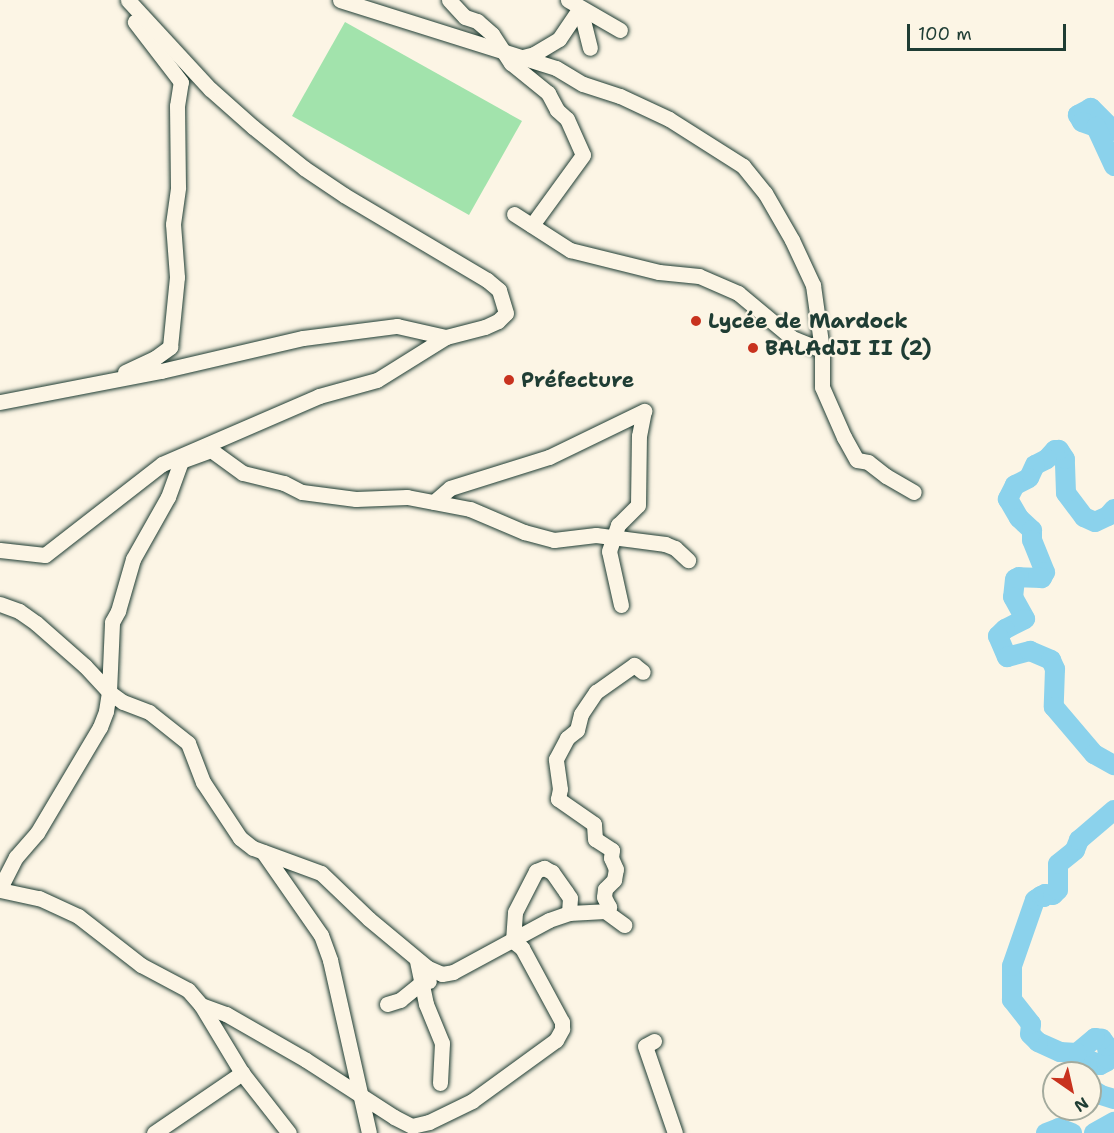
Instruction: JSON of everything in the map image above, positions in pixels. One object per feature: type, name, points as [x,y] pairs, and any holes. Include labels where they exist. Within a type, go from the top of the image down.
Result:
[{"type":"street","points":[[103,382],[156,358],[170,347],[177,277],[173,224],[178,187],[177,106],[181,82],[118,0]]},
{"type":"street","points":[[0,550],[45,555],[162,464],[319,396],[377,380],[446,337],[498,321],[506,313],[499,290],[487,280],[368,211],[304,168],[210,89],[128,0]]},
{"type":"street","points":[[340,0],[556,68],[583,84],[620,96],[669,119],[744,166],[765,193],[792,240],[813,285],[822,350],[822,387],[844,437],[857,460],[868,462],[886,476],[914,492]]},
{"type":"street","points":[[449,0],[465,17],[477,21],[492,34],[511,63],[548,93],[558,110],[567,119],[583,156],[532,225]]},
{"type":"street","points":[[523,57],[534,54],[558,39],[574,4]]},
{"type":"street","points":[[574,4],[620,30]]},
{"type":"street","points":[[574,4],[590,48]]},
{"type":"street","points":[[514,214],[570,250],[659,272],[699,276],[738,293],[792,338],[822,350]]},
{"type":"street","points":[[0,402],[303,338],[397,326],[446,337]]},
{"type":"street","points":[[434,502],[450,488],[549,457],[644,411],[638,446],[638,505],[618,525],[613,538],[610,561],[621,605]]},
{"type":"street","points":[[289,1133],[242,1073],[201,1005],[188,990],[141,965],[78,916],[39,898],[0,889],[16,857],[37,833],[90,744],[106,711],[112,622],[118,611],[133,559],[168,497],[182,461],[211,450],[243,473],[284,483],[302,492],[356,499],[407,496],[470,509],[524,532],[554,540],[596,535],[665,544],[675,548],[688,560]]},
{"type":"street","points":[[0,604],[19,611],[36,623],[85,666],[109,692],[123,702],[149,712],[188,743],[203,782],[240,838],[263,852],[321,873],[417,961],[442,974]]},
{"type":"street","points":[[605,911],[609,907],[604,897],[605,889],[614,880],[616,870],[611,858],[612,850],[595,839],[594,824],[558,799],[560,789],[556,759],[567,738],[578,729],[581,714],[596,692],[634,665],[643,672]]},
{"type":"street","points":[[263,852],[321,935],[330,960],[369,1133]]},
{"type":"street","points":[[513,941],[515,912],[536,871],[544,868],[552,872],[570,898],[569,913]]},
{"type":"street","points":[[387,1004],[411,993],[421,983],[474,962],[549,920],[569,913],[605,911],[624,925]]},
{"type":"street","points":[[201,1005],[226,1014],[306,1060],[394,1117],[412,1125],[429,1122],[472,1101],[556,1040],[562,1029],[562,1022],[522,948],[513,941]]},
{"type":"street","points":[[417,961],[426,1004],[442,1043],[440,1083]]},
{"type":"street","points":[[654,1041],[645,1046],[675,1133]]},
{"type":"street","points":[[154,1133],[242,1073]]},
{"type":"green space","points":[[345,22],[522,121],[469,215],[292,116]]},
{"type":"waterway","points":[[1114,131],[1091,108],[1078,115],[1082,122],[1096,127],[1114,166]]},
{"type":"waterway","points":[[1114,509],[1108,516],[1095,522],[1084,517],[1066,493],[1065,459],[1059,450],[1055,450],[1047,459],[1035,465],[1029,478],[1015,485],[1008,499],[1019,518],[1032,530],[1032,540],[1045,572],[1042,578],[1019,577],[1015,579],[1013,597],[1025,619],[1005,629],[998,636],[1007,657],[1030,651],[1051,660],[1055,669],[1054,707],[1094,754],[1114,765]]},
{"type":"waterway","points":[[1102,1064],[1108,1059],[1107,1046],[1102,1039],[1095,1038],[1077,1053],[1060,1052],[1038,1042],[1030,1034],[1031,1024],[1012,1000],[1012,966],[1035,900],[1041,896],[1044,897],[1045,894],[1053,895],[1058,890],[1058,864],[1075,850],[1079,840],[1114,810]]},
{"type":"waterway","points":[[1102,1095],[1114,1099]]},
{"type":"waterway","points":[[1094,1133],[1114,1122]]},
{"type":"waterway","points":[[1046,1133],[1059,1128],[1072,1133]]},
{"type":"place","name":"Lycée de Mardock","points":[[696,321]]},
{"type":"place","name":"BALAdJI II (2)","points":[[753,348]]},
{"type":"place","name":"Préfecture","points":[[509,380]]}]
